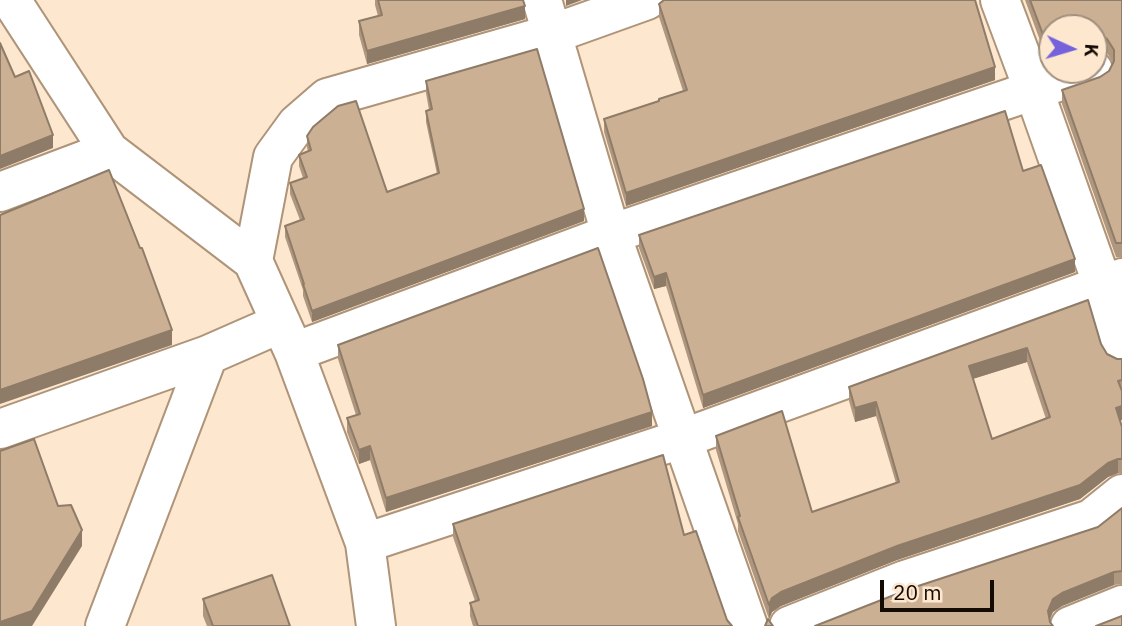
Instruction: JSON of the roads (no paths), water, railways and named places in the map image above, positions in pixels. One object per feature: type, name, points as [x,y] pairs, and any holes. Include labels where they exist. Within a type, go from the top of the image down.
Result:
[{"type":"street","points":[[11,0],[109,151],[253,261],[287,338],[365,543],[376,626]]},
{"type":"street","points":[[253,261],[273,157],[297,124],[327,98],[547,17],[647,0]]},
{"type":"street","points":[[1000,0],[1112,282],[1122,352]]},
{"type":"street","points":[[547,17],[611,234],[748,626]]},
{"type":"street","points":[[0,429],[208,355],[287,338],[611,234],[1054,84]]},
{"type":"street","points":[[0,192],[109,151]]},
{"type":"street","points":[[365,543],[684,438],[1112,282]]},
{"type":"street","points":[[105,626],[208,355]]},
{"type":"street","points":[[789,626],[905,580],[1091,519],[1122,494]]},
{"type":"street","points":[[1070,626],[1122,605]]}]
